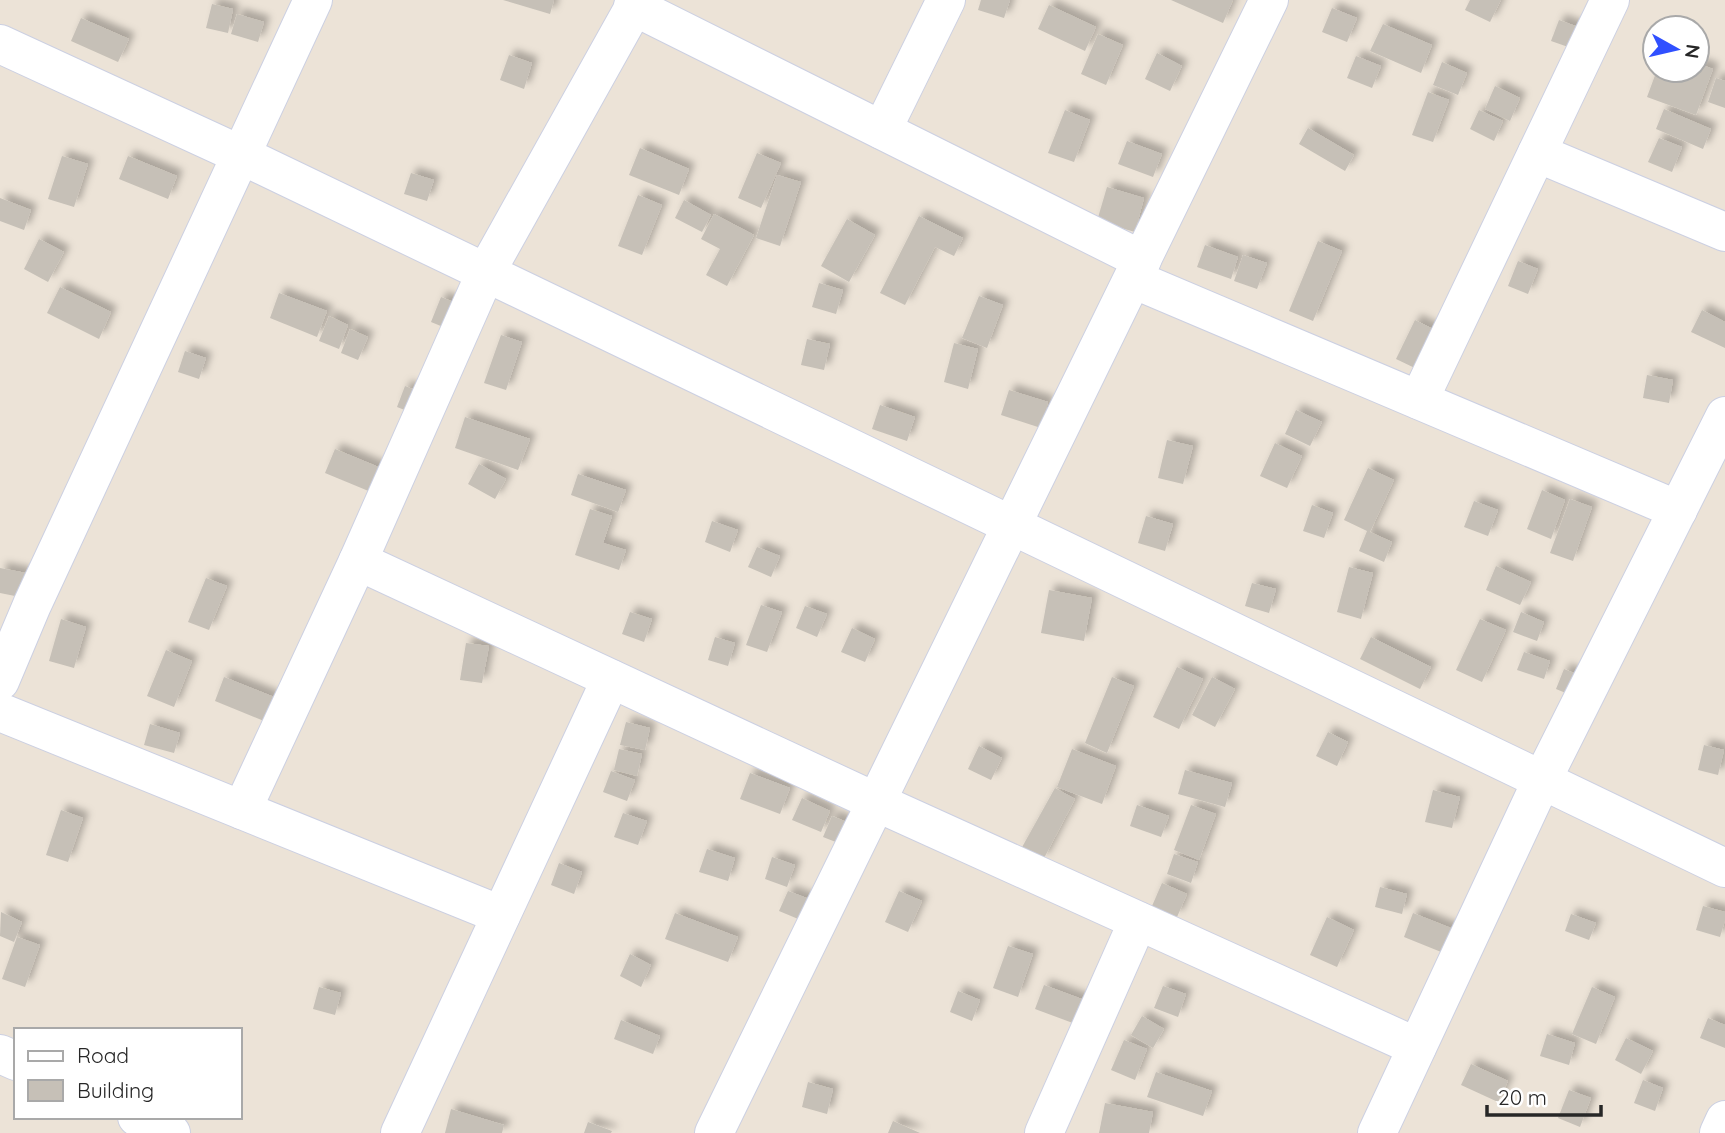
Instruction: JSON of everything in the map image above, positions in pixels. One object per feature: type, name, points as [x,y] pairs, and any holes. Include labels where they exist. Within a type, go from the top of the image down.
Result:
[{"type":"street","points":[[0,681],[38,593],[313,0]]},
{"type":"street","points":[[882,130],[946,0]]},
{"type":"street","points":[[714,1133],[1269,0]]},
{"type":"street","points":[[1419,400],[1610,0]]},
{"type":"street","points":[[242,810],[358,561],[486,272],[636,3],[882,130],[1137,269],[1419,400],[1678,510]]},
{"type":"street","points":[[0,44],[486,272],[1725,868]]},
{"type":"street","points":[[1537,153],[1725,232]]},
{"type":"street","points":[[1377,1133],[1542,780],[1725,416]]},
{"type":"street","points":[[358,561],[876,802],[1417,1047]]},
{"type":"street","points":[[400,1133],[611,678]]},
{"type":"street","points":[[0,712],[500,915]]},
{"type":"street","points":[[1044,1133],[1138,921]]},
{"type":"street","points":[[141,1119],[171,1133]]},
{"type":"street","points":[[1719,1133],[1725,1120]]},
{"type":"building","points":[[503,0],[554,0],[550,14]]},
{"type":"building","points":[[981,0],[1010,0],[1004,18],[978,10]]},
{"type":"building","points":[[1171,0],[1233,0],[1223,23]]},
{"type":"building","points":[[1470,0],[1501,0],[1490,22],[1465,10]]},
{"type":"building","points":[[212,4],[233,9],[228,33],[206,28]]},
{"type":"building","points":[[1049,5],[1096,27],[1085,51],[1038,29]]},
{"type":"building","points":[[1332,8],[1357,18],[1347,42],[1322,32]]},
{"type":"building","points":[[237,14],[264,22],[258,42],[231,34]]},
{"type":"building","points":[[81,18],[129,39],[118,62],[71,41]]},
{"type":"building","points":[[1559,20],[1581,28],[1574,49],[1551,41]]},
{"type":"building","points":[[1383,24],[1432,45],[1421,73],[1370,51]]},
{"type":"building","points":[[1098,34],[1123,45],[1106,85],[1081,74]]},
{"type":"building","points":[[1157,53],[1182,66],[1170,91],[1145,79]]},
{"type":"building","points":[[509,55],[532,63],[524,89],[500,80]]},
{"type":"building","points":[[1356,56],[1381,66],[1372,88],[1347,78]]},
{"type":"building","points":[[1442,62],[1467,73],[1458,95],[1433,85]]},
{"type":"building","points":[[1716,78],[1725,81],[1725,108],[1708,102]]},
{"type":"building","points":[[1652,84],[1707,84],[1696,115],[1647,97]]},
{"type":"building","points":[[1495,86],[1520,98],[1510,121],[1485,109]]},
{"type":"building","points":[[1428,92],[1449,100],[1433,142],[1412,135]]},
{"type":"building","points":[[1664,109],[1711,129],[1703,149],[1656,129]]},
{"type":"building","points":[[1065,110],[1090,120],[1074,162],[1048,153]]},
{"type":"building","points":[[1479,110],[1503,121],[1494,141],[1470,129]]},
{"type":"building","points":[[1308,128],[1354,155],[1345,171],[1299,144]]},
{"type":"building","points":[[1659,138],[1682,147],[1672,172],[1648,162]]},
{"type":"building","points":[[1127,141],[1162,154],[1153,177],[1118,164]]},
{"type":"building","points":[[640,148],[689,169],[679,195],[629,175]]},
{"type":"building","points":[[757,153],[781,163],[761,208],[738,198]]},
{"type":"building","points":[[62,156],[88,164],[74,207],[48,199]]},
{"type":"building","points":[[128,156],[177,176],[168,199],[119,179]]},
{"type":"building","points":[[411,173],[434,180],[427,201],[404,194]]},
{"type":"building","points":[[777,175],[801,182],[780,246],[756,238]]},
{"type":"building","points":[[1107,187],[1144,198],[1135,232],[1097,221]]},
{"type":"building","points":[[638,195],[662,205],[642,255],[618,246]]},
{"type":"building","points":[[0,198],[31,210],[24,230],[0,221]]},
{"type":"building","points":[[684,200],[711,215],[702,232],[675,218]]},
{"type":"building","points":[[714,214],[754,235],[727,286],[706,275],[720,249],[701,239]]},
{"type":"building","points":[[919,216],[963,238],[954,256],[935,247],[905,305],[880,293]]},
{"type":"building","points":[[847,219],[875,235],[849,282],[821,266]]},
{"type":"building","points":[[39,239],[64,252],[48,282],[24,269]]},
{"type":"building","points":[[1318,241],[1342,251],[1313,321],[1289,311]]},
{"type":"building","points":[[1205,245],[1238,257],[1231,279],[1197,267]]},
{"type":"building","points":[[1243,255],[1267,263],[1257,289],[1234,281]]},
{"type":"building","points":[[1518,261],[1538,269],[1528,294],[1508,286]]},
{"type":"building","points":[[819,283],[843,290],[836,314],[812,307]]},
{"type":"building","points":[[60,287],[111,312],[99,339],[47,313]]},
{"type":"building","points":[[279,293],[327,311],[317,337],[270,318]]},
{"type":"building","points":[[979,296],[1003,305],[987,348],[962,338]]},
{"type":"building","points":[[441,297],[468,308],[458,333],[431,322]]},
{"type":"building","points":[[1702,310],[1725,322],[1725,348],[1691,332]]},
{"type":"building","points":[[329,316],[348,325],[339,349],[319,341]]},
{"type":"building","points":[[1415,320],[1437,331],[1419,370],[1396,359]]},
{"type":"building","points":[[350,329],[368,337],[358,360],[341,353]]},
{"type":"building","points":[[501,335],[522,342],[506,390],[484,383]]},
{"type":"building","points":[[807,339],[830,344],[824,370],[801,365]]},
{"type":"building","points":[[954,343],[978,349],[968,389],[944,382]]},
{"type":"building","points":[[185,351],[206,358],[199,379],[178,372]]},
{"type":"building","points":[[1647,375],[1673,380],[1669,403],[1643,398]]},
{"type":"building","points":[[405,386],[428,395],[420,416],[397,407]]},
{"type":"building","points":[[1009,390],[1048,402],[1041,428],[1001,415]]},
{"type":"building","points":[[880,405],[915,417],[907,441],[872,429]]},
{"type":"building","points":[[1296,410],[1322,422],[1310,446],[1285,434]]},
{"type":"building","points":[[465,417],[530,439],[518,470],[455,448]]},
{"type":"building","points":[[1167,440],[1193,446],[1183,484],[1158,478]]},
{"type":"building","points":[[1275,443],[1302,456],[1287,488],[1260,476]]},
{"type":"building","points":[[335,449],[393,473],[383,497],[325,473]]},
{"type":"building","points":[[479,464],[506,479],[495,499],[468,484]]},
{"type":"building","points":[[1368,468],[1394,480],[1370,532],[1392,542],[1384,562],[1359,551],[1367,531],[1344,520]]},
{"type":"building","points":[[578,474],[626,490],[618,512],[571,495]]},
{"type":"building","points":[[1542,490],[1565,500],[1551,539],[1527,529]]},
{"type":"building","points":[[1570,499],[1592,507],[1573,561],[1550,553]]},
{"type":"building","points":[[1474,501],[1498,510],[1488,536],[1464,527]]},
{"type":"building","points":[[1312,505],[1333,513],[1324,538],[1303,531]]},
{"type":"building","points":[[590,509],[612,516],[603,543],[626,550],[619,570],[575,555]]},
{"type":"building","points":[[1146,516],[1173,524],[1165,551],[1138,543]]},
{"type":"building","points":[[712,521],[738,530],[730,552],[705,542]]},
{"type":"building","points":[[757,547],[780,556],[771,577],[748,567]]},
{"type":"building","points":[[1496,566],[1531,582],[1520,605],[1486,590]]},
{"type":"building","points":[[1349,567],[1373,573],[1361,619],[1337,612]]},
{"type":"building","points":[[0,568],[26,573],[20,597],[0,593]]},
{"type":"building","points":[[206,578],[227,586],[209,630],[188,622]]},
{"type":"building","points":[[1252,583],[1276,589],[1269,613],[1245,606]]},
{"type":"building","points":[[1049,590],[1092,598],[1084,641],[1041,633]]},
{"type":"building","points":[[761,605],[782,612],[767,652],[746,645]]},
{"type":"building","points":[[805,606],[827,614],[817,637],[796,628]]},
{"type":"building","points":[[630,612],[652,619],[644,642],[622,634]]},
{"type":"building","points":[[1521,612],[1544,622],[1537,641],[1513,632]]},
{"type":"building","points":[[61,619],[86,627],[74,668],[49,661]]},
{"type":"building","points":[[1480,619],[1506,630],[1482,682],[1456,670]]},
{"type":"building","points":[[852,628],[875,639],[865,662],[841,652]]},
{"type":"building","points":[[715,637],[735,643],[728,666],[708,660]]},
{"type":"building","points":[[1371,637],[1431,667],[1420,689],[1360,659]]},
{"type":"building","points":[[466,643],[489,646],[482,683],[460,680]]},
{"type":"building","points":[[166,650],[192,661],[174,707],[147,696]]},
{"type":"building","points":[[1524,652],[1550,661],[1544,679],[1517,670]]},
{"type":"building","points":[[1177,667],[1203,679],[1179,729],[1153,717]]},
{"type":"building","points":[[1564,669],[1586,678],[1578,698],[1556,689]]},
{"type":"building","points":[[224,677],[274,697],[264,721],[215,701]]},
{"type":"building","points":[[1112,677],[1134,686],[1107,753],[1085,743]]},
{"type":"building","points":[[1212,677],[1235,689],[1215,727],[1192,715]]},
{"type":"building","points":[[626,722],[650,728],[645,750],[620,745]]},
{"type":"building","points":[[150,724],[180,733],[174,753],[144,745]]},
{"type":"building","points":[[1328,732],[1348,742],[1337,766],[1316,756]]},
{"type":"building","points":[[1704,745],[1724,750],[1718,775],[1698,770]]},
{"type":"building","points":[[979,746],[1002,758],[991,780],[968,769]]},
{"type":"building","points":[[619,749],[642,754],[637,776],[614,770]]},
{"type":"building","points":[[1072,749],[1116,766],[1102,804],[1057,787]]},
{"type":"building","points":[[1185,770],[1232,783],[1225,807],[1178,794]]},
{"type":"building","points":[[611,771],[635,780],[627,801],[603,792]]},
{"type":"building","points":[[750,773],[790,788],[780,814],[740,799]]},
{"type":"building","points":[[1055,788],[1075,799],[1043,860],[1021,849]]},
{"type":"building","points":[[1433,790],[1460,797],[1452,828],[1425,822]]},
{"type":"building","points":[[802,798],[830,811],[821,832],[792,820]]},
{"type":"building","points":[[1137,805],[1169,816],[1161,837],[1130,826]]},
{"type":"building","points":[[1191,805],[1216,814],[1199,860],[1174,850]]},
{"type":"building","points":[[61,810],[83,818],[68,862],[46,855]]},
{"type":"building","points":[[623,813],[647,821],[638,845],[614,837]]},
{"type":"building","points":[[832,816],[859,827],[851,848],[823,837]]},
{"type":"building","points":[[707,849],[735,858],[728,881],[699,872]]},
{"type":"building","points":[[1174,854],[1198,862],[1191,883],[1167,874]]},
{"type":"building","points":[[772,857],[795,865],[787,887],[765,879]]},
{"type":"building","points":[[559,863],[582,872],[574,894],[551,885]]},
{"type":"building","points":[[1162,883],[1187,894],[1177,917],[1152,906]]},
{"type":"building","points":[[1380,887],[1407,894],[1402,914],[1375,907]]},
{"type":"building","points":[[788,891],[812,900],[803,921],[779,911]]},
{"type":"building","points":[[899,891],[922,901],[908,932],[885,922]]},
{"type":"building","points":[[1703,906],[1725,912],[1720,937],[1696,930]]},
{"type":"building","points":[[1,912],[22,922],[14,942],[0,936]]},
{"type":"building","points":[[675,913],[738,937],[728,962],[665,939]]},
{"type":"building","points":[[1413,913],[1461,932],[1451,956],[1404,937]]},
{"type":"building","points":[[1571,914],[1596,923],[1589,940],[1565,931]]},
{"type":"building","points":[[1327,917],[1354,930],[1337,967],[1310,955]]},
{"type":"building","points":[[17,937],[40,945],[25,987],[2,979]]},
{"type":"building","points":[[1008,946],[1033,954],[1018,997],[993,988]]},
{"type":"building","points":[[630,954],[651,965],[641,987],[620,976]]},
{"type":"building","points":[[1044,985],[1098,1005],[1089,1029],[1035,1009]]},
{"type":"building","points":[[1163,986],[1186,994],[1178,1017],[1154,1008]]},
{"type":"building","points":[[319,987],[341,993],[335,1015],[313,1009]]},
{"type":"building","points":[[1592,987],[1615,997],[1596,1044],[1572,1034]]},
{"type":"building","points":[[958,991],[980,1000],[972,1021],[950,1012]]},
{"type":"building","points":[[1142,1016],[1164,1029],[1153,1048],[1131,1035]]},
{"type":"building","points":[[1708,1018],[1725,1025],[1725,1048],[1700,1038]]},
{"type":"building","points":[[621,1020],[660,1036],[653,1054],[614,1039]]},
{"type":"building","points":[[1547,1034],[1575,1043],[1569,1065],[1540,1056]]},
{"type":"building","points":[[1626,1038],[1653,1051],[1641,1074],[1615,1060]]},
{"type":"building","points":[[1124,1040],[1147,1049],[1135,1080],[1111,1070]]},
{"type":"building","points":[[1471,1064],[1508,1081],[1498,1102],[1461,1085]]},
{"type":"building","points":[[1156,1072],[1212,1091],[1203,1116],[1147,1097]]},
{"type":"building","points":[[1643,1080],[1663,1088],[1655,1111],[1634,1103]]},
{"type":"building","points":[[808,1082],[833,1089],[827,1114],[802,1107]]},
{"type":"building","points":[[1569,1090],[1591,1098],[1580,1127],[1558,1118]]},
{"type":"building","points":[[1105,1103],[1153,1112],[1149,1133],[1099,1133]]},
{"type":"building","points":[[451,1109],[504,1125],[502,1133],[445,1133]]},
{"type":"building","points":[[893,1121],[920,1133],[888,1133]]},
{"type":"building","points":[[588,1122],[612,1131],[584,1133]]}]
